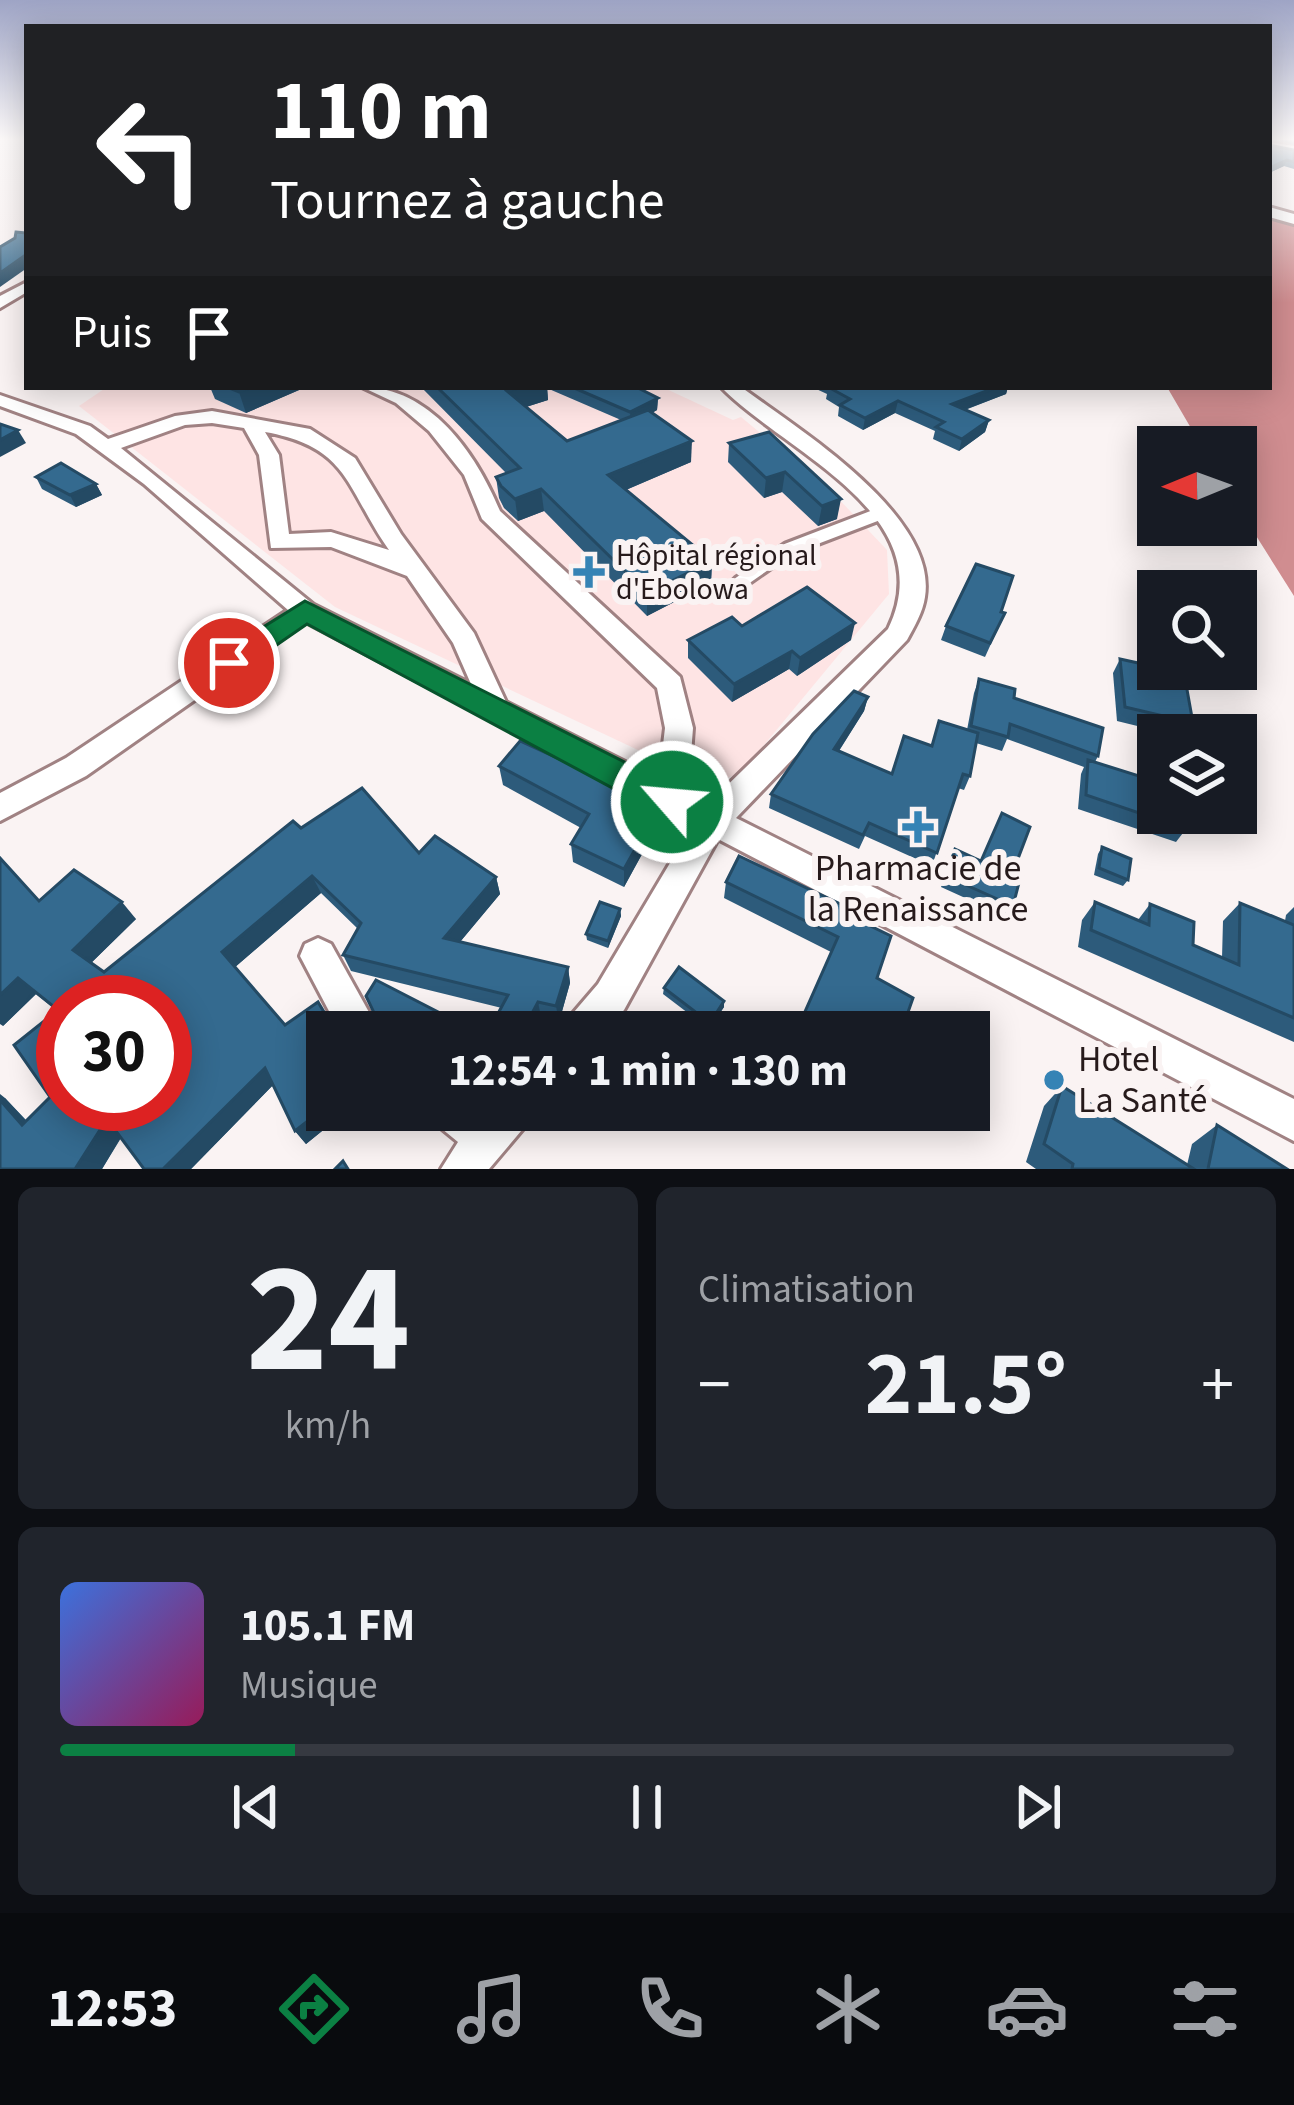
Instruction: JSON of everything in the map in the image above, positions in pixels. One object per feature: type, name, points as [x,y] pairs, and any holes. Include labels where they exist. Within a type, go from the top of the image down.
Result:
[{"type":"street","points":[[378,390],[402,399],[436,427],[475,475],[490,514],[670,684],[679,728],[672,802]]},
{"type":"street","points":[[600,1011],[711,822],[898,634],[915,596],[912,561],[882,513],[829,462],[734,390]]},
{"type":"street","points":[[0,400],[56,416],[106,447],[305,611],[1294,1121]]},
{"type":"street","points":[[106,447],[182,420],[212,417],[302,434],[348,462],[465,640],[496,711]]},
{"type":"street","points":[[253,428],[269,455],[279,543],[308,535],[362,546],[416,571]]},
{"type":"street","points":[[0,808],[76,767],[305,611]]},
{"type":"street","points":[[318,956],[349,1011]]},
{"type":"lane","points":[[739,583],[755,567],[821,535],[882,513]]},
{"type":"shaded area","points":[[1272,217],[1294,223],[1294,596],[1257,537],[1257,426],[1190,426],[1169,390],[1272,390]]},
{"type":"shaded area","name":"Hôpital régional d'Ebolowa","points":[[103,390],[668,390],[733,420],[741,417],[834,494],[887,550],[889,594],[741,773],[710,784],[335,607],[79,406]]},
{"type":"building","points":[[16,232],[24,233],[24,256],[0,273],[0,247],[15,238]]},
{"type":"building","points":[[440,390],[511,390],[507,391],[567,441],[648,410],[692,441],[608,475],[712,561],[647,593],[541,489],[515,499],[501,486],[496,477],[520,468]]},
{"type":"building","points":[[579,390],[642,390],[658,398],[630,412]]},
{"type":"building","points":[[834,390],[989,390],[952,404],[989,420],[962,439],[936,427],[944,422],[898,401],[865,418],[840,405],[850,399]]},
{"type":"building","points":[[0,424],[18,430],[0,440]]},
{"type":"building","points":[[769,432],[841,499],[822,506],[785,472],[766,478],[729,443]]},
{"type":"building","points":[[61,463],[96,484],[70,495],[36,477]]},
{"type":"building","points":[[976,564],[1013,576],[1001,612],[1005,613],[990,643],[946,626]]},
{"type":"building","points":[[807,587],[855,623],[800,658],[792,651],[734,684],[688,640],[732,617],[742,626]]},
{"type":"building","points":[[1120,659],[1137,663],[1137,690],[1187,690],[1191,714],[1155,714],[1125,707]]},
{"type":"building","points":[[979,679],[1015,689],[1014,698],[1103,728],[1098,756],[1010,724],[1008,737],[971,726]]},
{"type":"building","points":[[854,691],[868,697],[834,749],[892,774],[904,736],[932,746],[939,721],[978,733],[970,776],[963,774],[937,853],[869,823],[863,835],[771,794],[813,734]]},
{"type":"building","points":[[520,741],[660,805],[624,869],[571,844],[589,814],[499,766]]},
{"type":"building","points":[[1088,760],[1137,775],[1137,812],[1086,795]]},
{"type":"building","points":[[362,788],[419,853],[435,836],[496,877],[444,938],[568,967],[556,1006],[538,1002],[533,1011],[499,1011],[508,995],[343,955],[361,923],[312,876],[222,952],[285,1025],[318,1002],[323,1011],[306,1011],[306,1122],[295,1131],[265,1068],[163,1169],[144,1169],[116,1131],[192,1131],[192,975],[36,975],[36,992],[18,978],[0,995],[0,858],[39,901],[74,870],[122,902],[73,950],[104,972],[293,821],[301,828]]},
{"type":"building","points":[[1002,813],[1030,827],[1016,864],[1023,867],[1013,906],[946,876],[955,849],[981,861]]},
{"type":"building","points":[[1102,847],[1131,859],[1128,880],[1099,868]]},
{"type":"building","points":[[739,856],[855,911],[852,917],[891,936],[877,978],[913,998],[908,1011],[805,1011],[838,937],[726,882]]},
{"type":"building","points":[[600,902],[620,909],[608,941],[586,934]]},
{"type":"building","points":[[1095,902],[1149,925],[1150,904],[1194,922],[1193,945],[1239,965],[1240,903],[1294,925],[1294,1018],[1091,930]]},
{"type":"building","points":[[679,967],[724,1001],[718,1011],[694,1011],[664,988]]},
{"type":"building","points":[[376,980],[436,1011],[373,1011],[366,996]]},
{"type":"building","points":[[36,1028],[36,1077],[14,1045]]},
{"type":"building","points":[[1062,1086],[1194,1169],[1072,1169],[1073,1164],[1044,1144]]},
{"type":"building","points":[[0,1100],[22,1125],[36,1111],[36,1131],[99,1131],[75,1169],[0,1169]]},
{"type":"building","points":[[1217,1125],[1287,1169],[1208,1169]]},
{"type":"place","name":"Hôpital régional d'Ebolowa","points":[[589,572]]},
{"type":"place","name":"Pharmacie de la Renaissance","points":[[918,827]]},
{"type":"place","name":"Hotel La Santé","points":[[1054,1080]]},
{"type":"route","points":[[229,663],[305,611],[672,802]]}]
